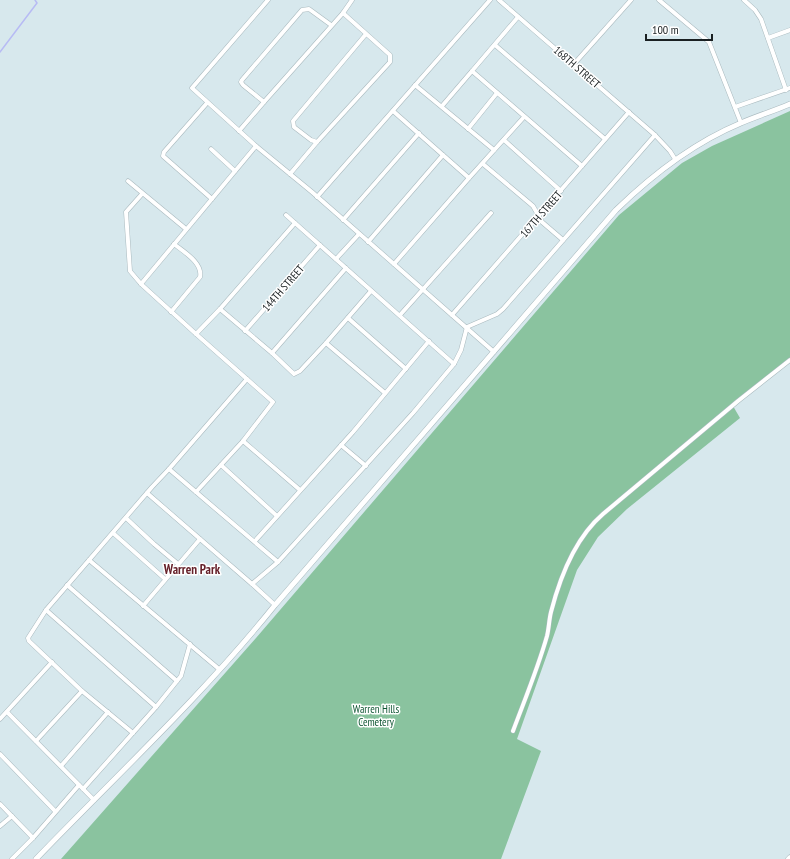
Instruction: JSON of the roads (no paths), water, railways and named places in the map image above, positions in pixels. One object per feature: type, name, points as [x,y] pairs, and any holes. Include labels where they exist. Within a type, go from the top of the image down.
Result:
[{"type":"street","points":[[268,0],[192,88],[256,146],[317,197],[494,352]]},
{"type":"street","points":[[239,131],[343,13],[352,0]]},
{"type":"street","points":[[317,197],[490,0]]},
{"type":"street","name":"168TH STREET","points":[[499,0],[629,112],[670,151],[675,159]]},
{"type":"street","points":[[574,64],[631,0]]},
{"type":"street","points":[[658,0],[709,42],[736,107],[741,123]]},
{"type":"street","points":[[736,107],[788,89],[758,14],[744,0]]},
{"type":"street","points":[[264,102],[241,82],[302,10],[309,10],[331,25]]},
{"type":"street","points":[[290,174],[390,62],[390,55],[343,13]]},
{"type":"street","points":[[442,106],[518,17]]},
{"type":"street","points":[[768,38],[790,30]]},
{"type":"street","points":[[317,142],[311,140],[294,127],[293,121],[366,34]]},
{"type":"street","points":[[495,45],[605,139]]},
{"type":"street","points":[[472,71],[582,166]]},
{"type":"street","points":[[415,85],[494,150]]},
{"type":"street","points":[[468,129],[497,93]]},
{"type":"street","points":[[207,103],[164,152],[163,156],[212,199]]},
{"type":"street","points":[[36,859],[163,730],[241,646],[611,216],[647,180],[675,159],[741,123],[790,104]]},
{"type":"street","points":[[393,111],[469,178]]},
{"type":"street","name":"167TH STREET","points":[[452,315],[629,112]]},
{"type":"street","points":[[394,264],[524,117]]},
{"type":"street","points":[[343,220],[419,133]]},
{"type":"street","points":[[467,327],[500,312],[654,136]]},
{"type":"street","points":[[504,140],[561,191]]},
{"type":"street","points":[[141,284],[256,146]]},
{"type":"street","points":[[210,149],[235,171]]},
{"type":"street","points":[[368,242],[443,155]]},
{"type":"street","points":[[482,164],[532,206],[545,225],[562,240]]},
{"type":"street","points":[[128,181],[186,229]]},
{"type":"street","points":[[142,194],[126,212],[130,271],[141,284],[171,312],[273,402],[243,441],[196,492]]},
{"type":"street","points":[[400,315],[491,213]]},
{"type":"street","points":[[286,215],[454,364]]},
{"type":"street","points":[[196,334],[220,309],[295,223]]},
{"type":"street","points":[[336,259],[359,234]]},
{"type":"street","points":[[171,312],[200,277],[201,273],[197,264],[174,244]]},
{"type":"street","name":"144TH STREET","points":[[245,330],[320,245]]},
{"type":"street","points":[[272,353],[346,268]]},
{"type":"street","points":[[220,309],[272,353],[294,374],[300,370],[326,343],[371,291]]},
{"type":"street","points":[[348,318],[406,369]]},
{"type":"street","points":[[252,584],[278,562],[429,395],[454,364],[461,350],[467,327]]},
{"type":"street","points":[[255,541],[341,445],[429,341]]},
{"type":"street","points":[[326,343],[385,394]]},
{"type":"street","points":[[513,731],[548,634],[551,612],[562,580],[576,547],[584,534],[598,518],[738,401],[790,360]]},
{"type":"street","points":[[133,733],[82,691],[29,641],[28,638],[46,610],[67,585],[170,469],[247,379]]},
{"type":"street","points":[[243,441],[300,490]]},
{"type":"street","points":[[341,445],[366,466]]},
{"type":"street","points":[[221,465],[277,516]]},
{"type":"street","points":[[170,469],[278,562]]},
{"type":"street","points":[[148,493],[275,605]]},
{"type":"street","points":[[126,518],[178,564]]},
{"type":"street","points":[[113,533],[165,579]]},
{"type":"street","points":[[143,606],[200,539]]},
{"type":"street","points":[[89,560],[219,669]]},
{"type":"street","points":[[67,585],[178,681]]},
{"type":"street","points":[[46,610],[156,708]]},
{"type":"street","points":[[83,789],[156,708],[178,681],[183,670],[190,644]]},
{"type":"street","points":[[0,719],[52,662]]},
{"type":"street","points":[[36,740],[82,691]]},
{"type":"street","points":[[7,712],[94,800]]},
{"type":"street","points":[[61,766],[108,712]]},
{"type":"street","points":[[0,754],[55,811]]},
{"type":"street","points":[[12,859],[33,838],[79,785]]},
{"type":"street","points":[[0,804],[33,838]]},
{"type":"street","points":[[0,826],[12,816]]},
{"type":"waterway","points":[[0,52],[37,3],[35,0]]},
{"type":"district","name":"Warren Park","points":[[192,569]]},
{"type":"park label","name":"Warren Hills Cemetery","points":[[376,715]]}]
